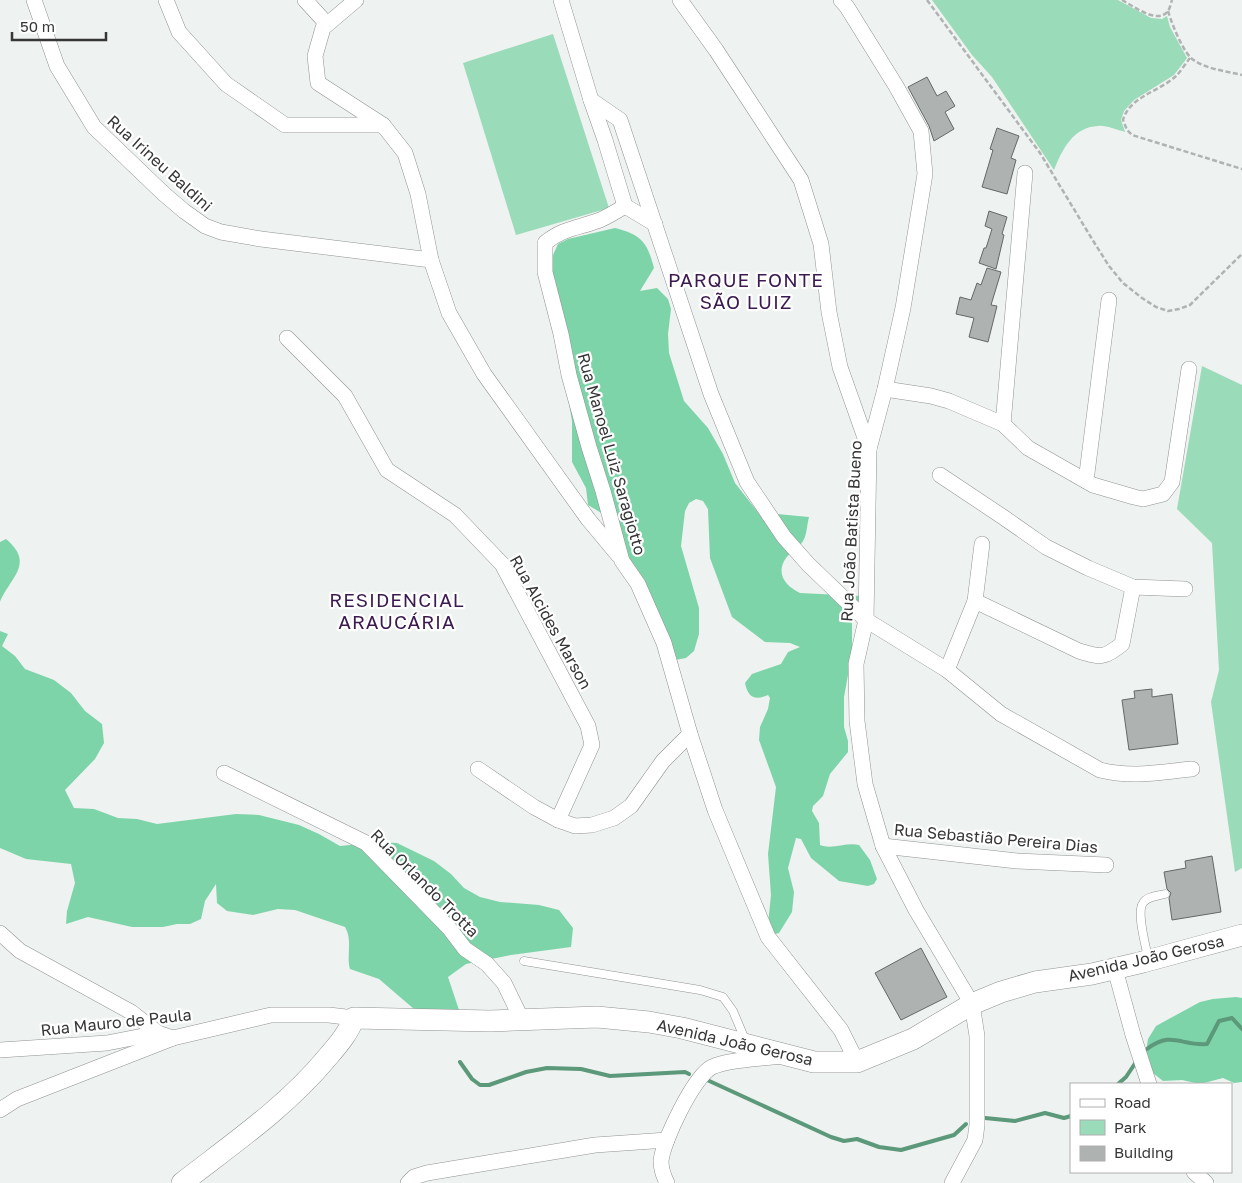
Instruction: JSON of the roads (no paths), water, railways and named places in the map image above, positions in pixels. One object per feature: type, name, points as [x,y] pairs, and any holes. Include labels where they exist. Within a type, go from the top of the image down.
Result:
[{"type":"main road","name":"Avenida João Gerosa","points":[[354,1018],[490,1022],[597,1017],[650,1022],[682,1028],[814,1062],[857,1062],[913,1039],[972,1004],[1001,992],[1035,982],[1115,969],[1242,935]]},
{"type":"main road","points":[[182,1183],[281,1106],[330,1055],[350,1028],[354,1018]]},
{"type":"street","name":"Rua Irineu Baldini","points":[[34,0],[57,66],[94,127],[164,194],[205,226],[221,232],[261,239],[431,260]]},
{"type":"street","points":[[166,0],[179,32],[226,84],[285,125],[383,125]]},
{"type":"street","points":[[304,0],[327,24]]},
{"type":"street","points":[[356,0],[323,28],[315,56],[318,83],[383,125],[405,153],[418,194],[431,260],[449,313],[484,374],[588,519],[622,560]]},
{"type":"street","points":[[561,0],[625,206],[655,224]]},
{"type":"street","points":[[680,0],[716,50],[801,180],[821,244],[829,312],[840,367],[869,449]]},
{"type":"street","name":"Rua João Batista Bueno","points":[[841,0],[896,86],[920,131],[925,174],[903,308],[869,449],[866,620],[856,664],[857,721],[865,784],[883,846],[916,910],[972,1004]]},
{"type":"street","points":[[591,100],[620,120],[711,394],[747,482],[784,537],[808,564],[866,620],[947,670],[1001,714],[1100,770],[1132,775],[1192,769]]},
{"type":"street","points":[[1003,424],[1025,173]]},
{"type":"street","name":"Rua Manoel Luiz Saragiotto","points":[[625,206],[600,220],[568,229],[545,243],[545,272],[561,334],[569,375],[589,447],[604,490],[622,560],[638,584],[664,644],[690,734],[716,810],[768,937],[841,1030],[857,1062]]},
{"type":"street","points":[[1086,481],[1109,300]]},
{"type":"street","name":"Rua Alcides Marson","points":[[287,338],[345,396],[387,470],[455,514],[502,564],[588,726],[592,745],[558,820]]},
{"type":"street","points":[[885,389],[949,400],[1003,424],[1028,448],[1092,485],[1143,499],[1163,494],[1172,482],[1189,368]]},
{"type":"street","points":[[940,475],[1046,547],[1133,587],[1185,589]]},
{"type":"street","points":[[947,670],[975,600],[982,544]]},
{"type":"street","points":[[975,600],[1079,651],[1107,656],[1122,644],[1133,587]]},
{"type":"street","points":[[478,768],[534,807],[558,820],[575,826],[592,825],[614,818],[631,806],[662,761],[690,734]]},
{"type":"street","name":"Rua Orlando Trotta","points":[[224,773],[366,843],[448,928],[465,949],[486,964],[504,983],[522,1020]]},
{"type":"street","name":"Rua Sebastião Pereira Dias","points":[[883,846],[1017,861],[1106,865]]},
{"type":"street","points":[[0,933],[20,951],[131,1012],[165,1035]]},
{"type":"street","points":[[1115,969],[1149,1083]]},
{"type":"street","points":[[952,1183],[975,1140],[978,1126],[977,1036],[972,1004]]},
{"type":"street","name":"Rua Mauro de Paula","points":[[0,1050],[107,1043],[165,1035],[271,1015],[305,1014],[354,1018]]},
{"type":"street","points":[[0,1110],[17,1099],[165,1035]]},
{"type":"street","points":[[667,1183],[661,1162],[667,1140],[691,1091],[701,1076],[711,1068],[725,1063],[787,1056]]},
{"type":"street","points":[[408,1183],[414,1177],[427,1173],[595,1145],[667,1140]]},
{"type":"street","points":[[1195,1173],[1206,1183]]},
{"type":"lane","points":[[1148,961],[1140,910],[1143,902],[1148,898],[1165,894]]},
{"type":"lane","points":[[524,961],[700,990],[723,997],[733,1011],[747,1045]]},
{"type":"waterway","points":[[1147,1049],[1163,1040],[1207,1044],[1219,1021],[1232,1018],[1242,1029]]},
{"type":"waterway","points":[[460,1062],[472,1079],[480,1085],[489,1085],[526,1072],[547,1068],[581,1069],[610,1076],[685,1072],[689,1074]]},
{"type":"waterway","points":[[1119,1083],[1126,1077],[1136,1062]]},
{"type":"waterway","points":[[705,1079],[831,1137],[844,1141],[857,1139],[879,1147],[901,1150],[954,1135],[966,1124]]},
{"type":"waterway","points":[[985,1118],[1015,1121],[1045,1113],[1064,1118],[1070,1116]]},
{"type":"district","name":"PARQUE FONTE SÃO LUIZ","points":[[746,290]]},
{"type":"district","name":"RESIDENCIAL ARAUCÁRIA","points":[[397,610]]}]
